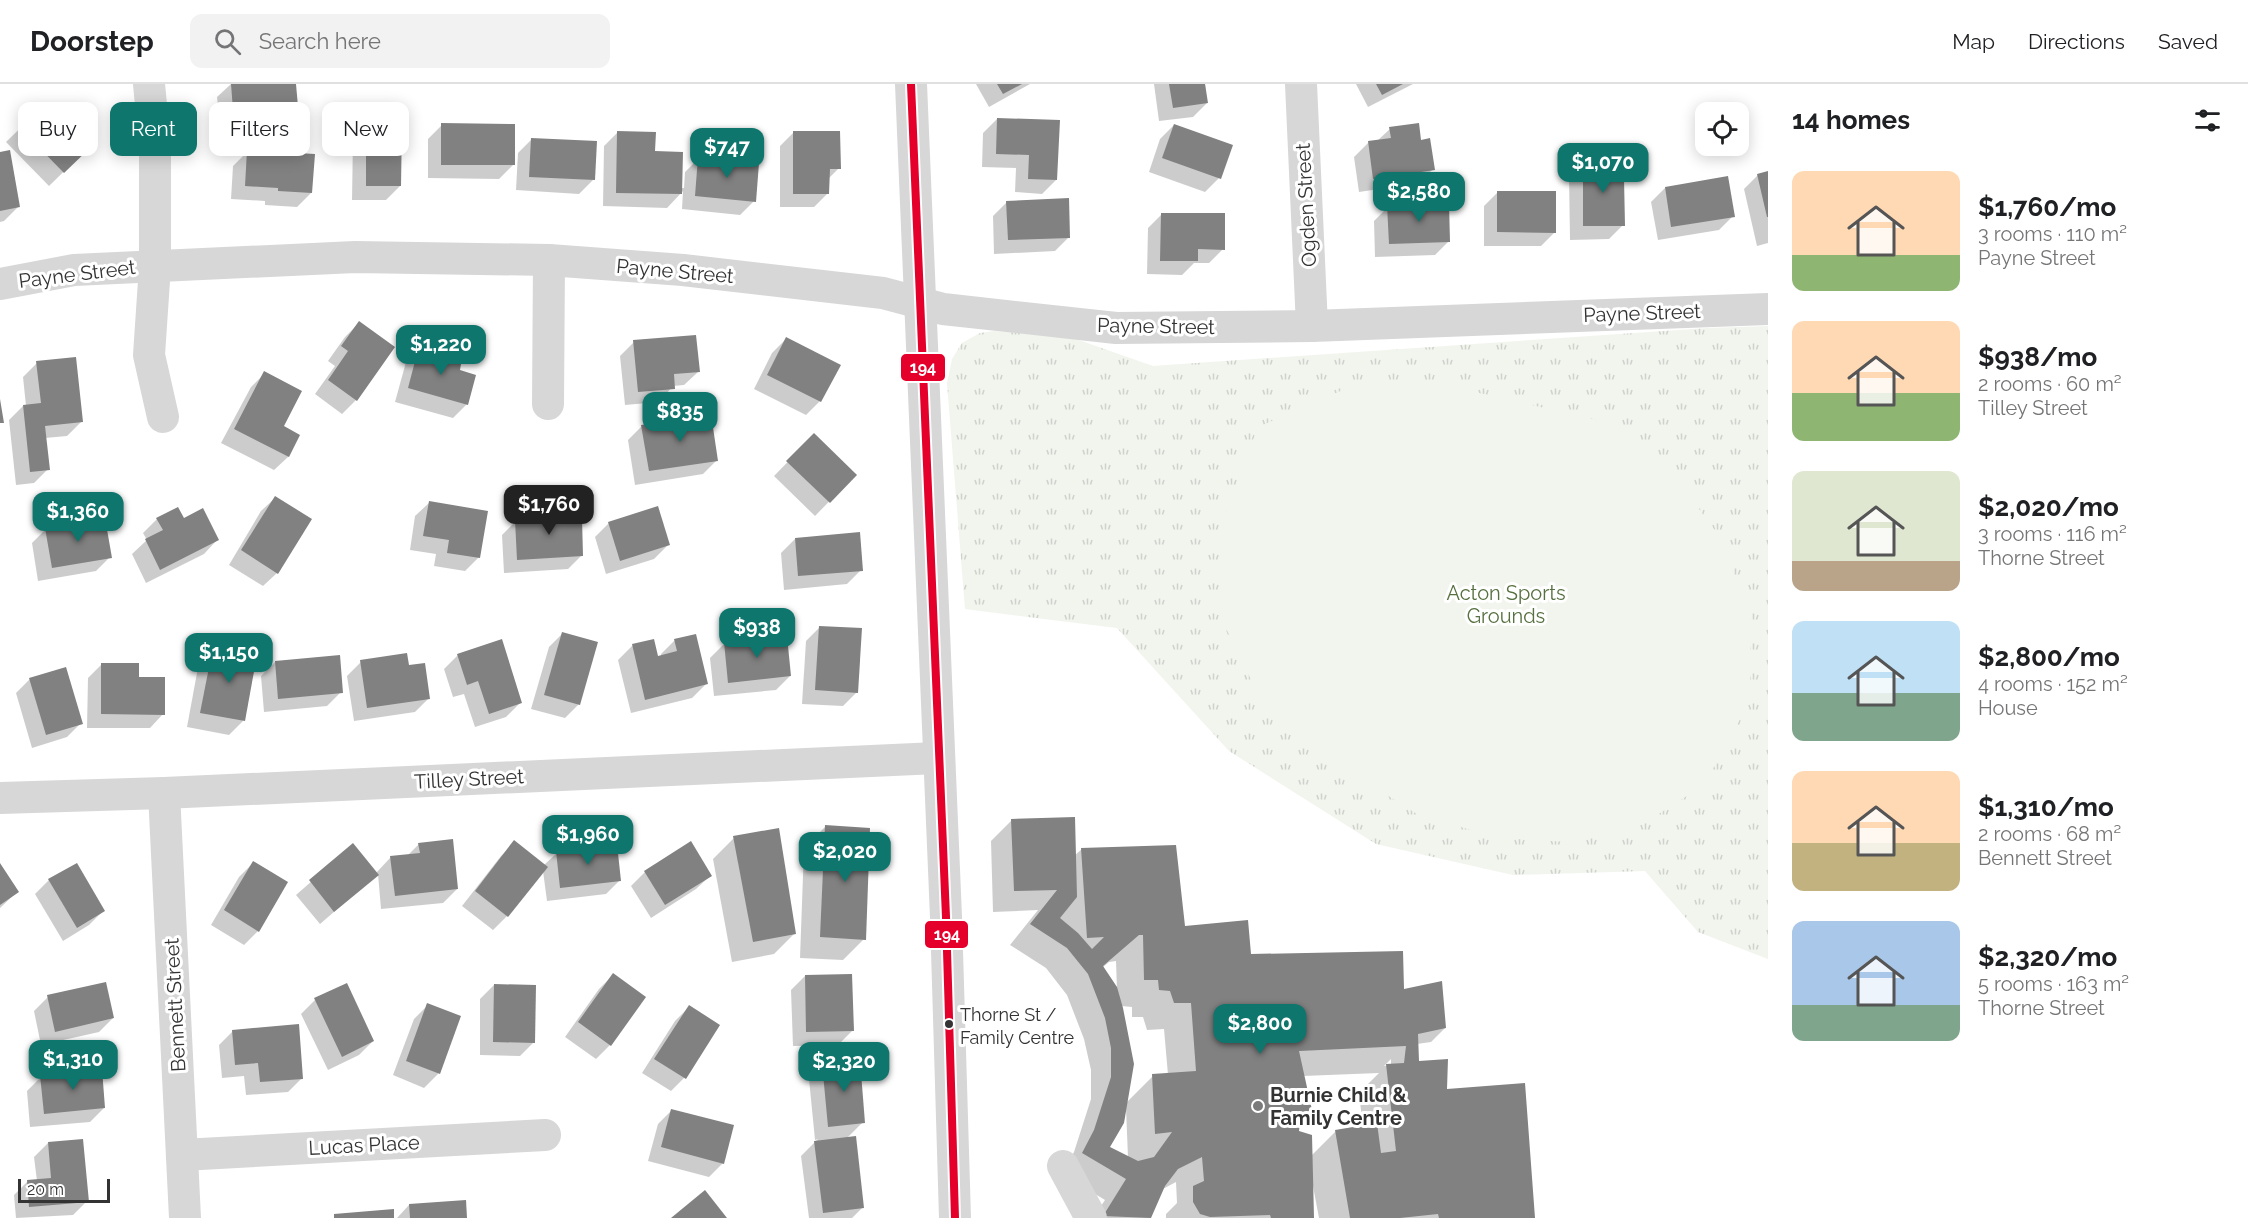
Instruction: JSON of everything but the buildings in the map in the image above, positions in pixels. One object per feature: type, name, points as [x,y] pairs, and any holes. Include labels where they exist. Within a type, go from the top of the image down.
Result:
[{"type":"street","name":"Payne Street","points":[[149,84],[155,147],[154,266],[149,355],[163,417]]},
{"type":"street","points":[[910,84],[946,929],[955,1218]]},
{"type":"street","name":"Ogden Street","points":[[1300,84],[1312,326]]},
{"type":"street","name":"Payne Street","points":[[0,284],[74,270],[154,266],[355,258],[549,260],[683,270],[883,293],[943,309],[1116,327],[1312,326],[1768,309]]},
{"type":"street","points":[[548,404],[549,260]]},
{"type":"street","name":"Tilley Street","points":[[0,798],[164,793],[938,758]]},
{"type":"street","name":"Bennett Street","points":[[164,793],[184,1218]]},
{"type":"street","name":"Lucas Place","points":[[182,1155],[545,1135]]},
{"type":"street","points":[[1063,1166],[1091,1218]]},
{"type":"green space","name":"Acton Sports Grounds","points":[[1768,326],[1768,959],[1698,932],[1645,871],[1513,875],[1376,844],[1229,751],[1117,628],[965,609],[947,383],[952,359],[962,343],[980,333],[994,331],[1067,336],[1153,366],[1708,328]]},
{"type":"green space","points":[[1436,383],[1609,423],[1666,464],[1716,532],[1751,615],[1750,701],[1704,785],[1643,824],[1570,842],[1498,838],[1417,814],[1308,745],[1260,698],[1221,618],[1223,519],[1258,427],[1345,389]]},
{"type":"transit line","name":"194","points":[[911,84],[946,917],[955,1218]]},
{"type":"place","name":"Thorne St / Family Centre","points":[[949,1024]]},
{"type":"place","name":"Burnie Child & Family Centre","points":[[1258,1106]]}]
